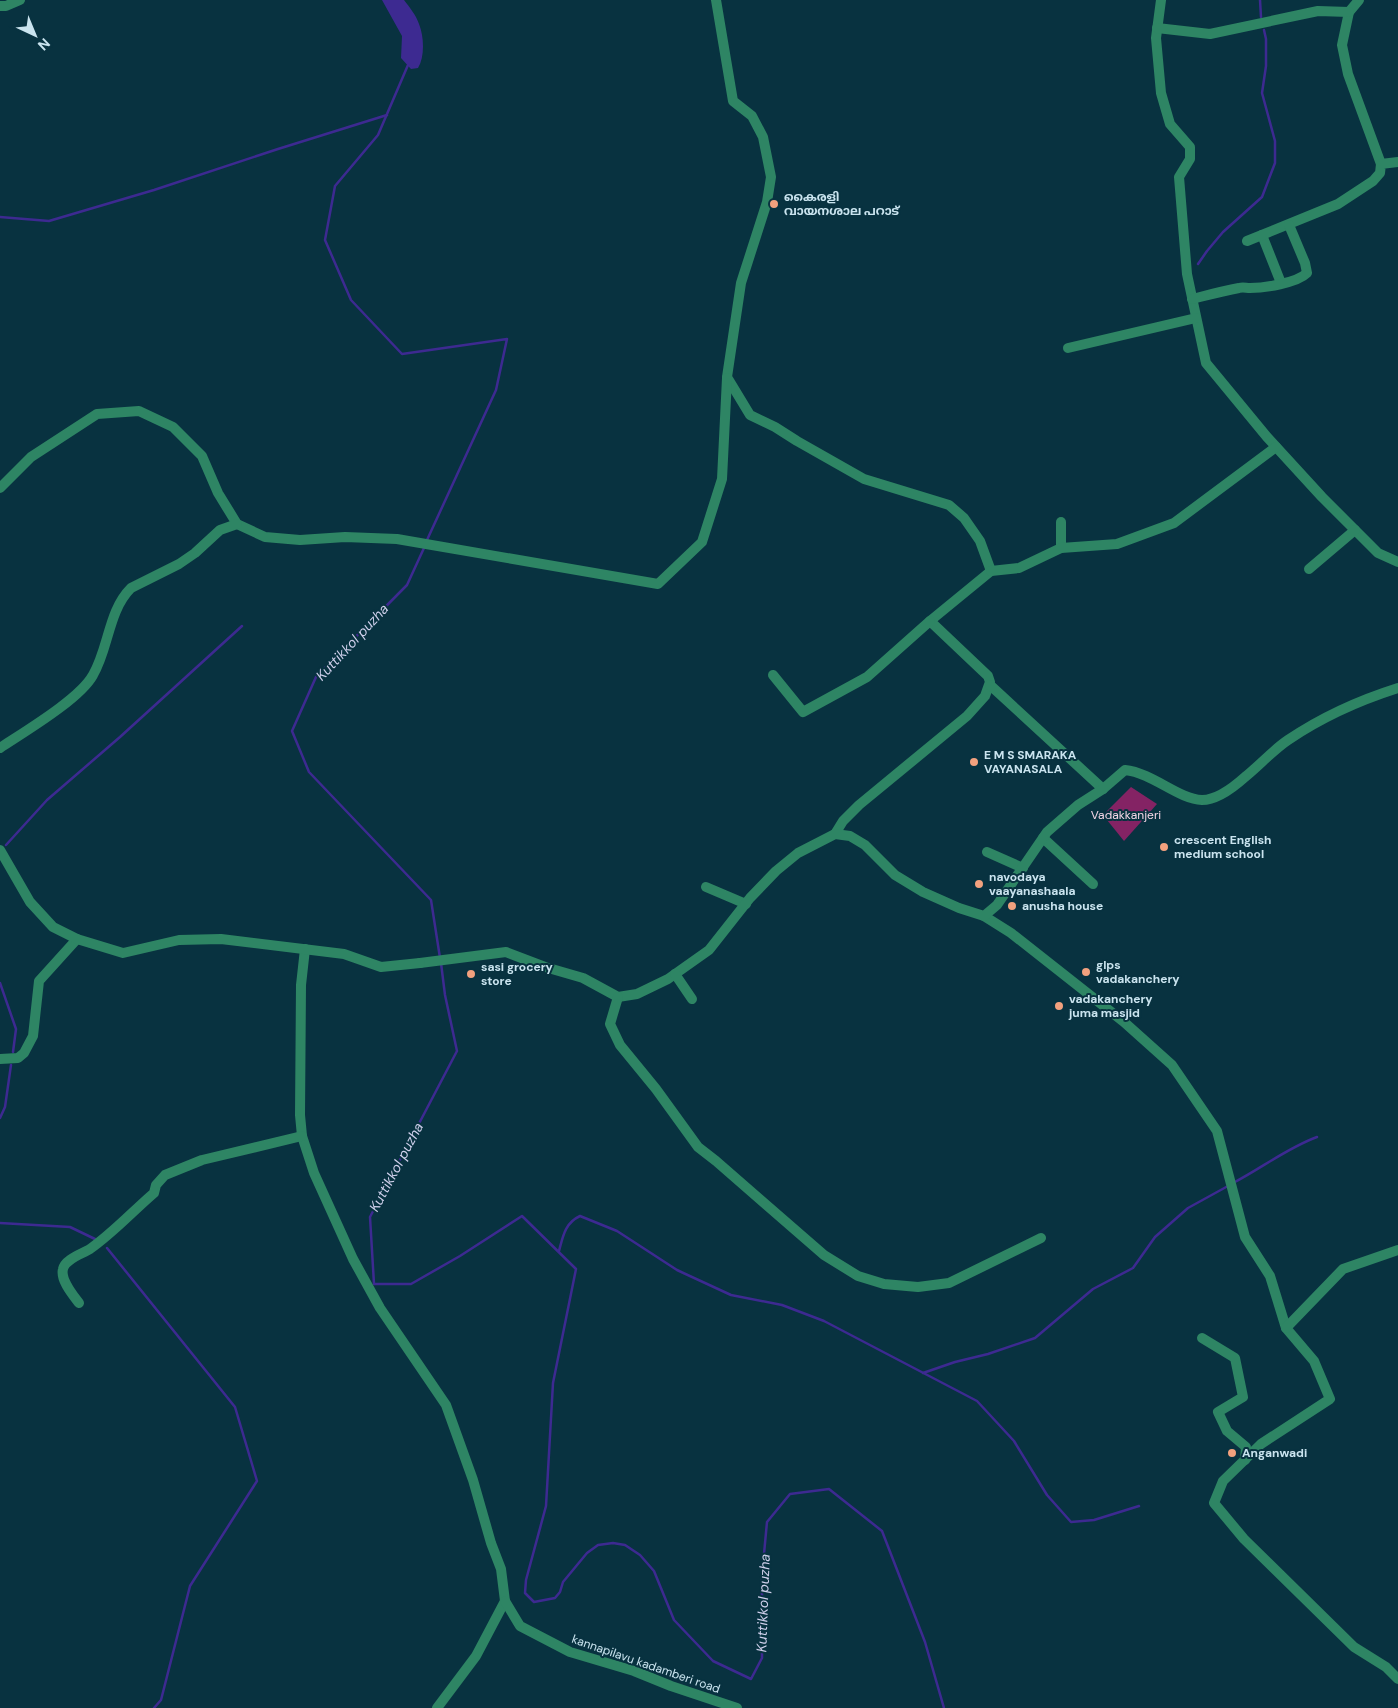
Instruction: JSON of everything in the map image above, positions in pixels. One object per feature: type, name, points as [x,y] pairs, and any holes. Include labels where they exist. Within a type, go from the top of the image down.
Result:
[{"type":"street","points":[[0,6],[6,6],[20,0]]},
{"type":"street","points":[[0,488],[31,457],[97,414],[139,411],[173,427],[202,456],[218,493],[237,524],[265,537],[300,540],[345,536],[397,539],[658,584],[702,542],[722,479],[727,377],[741,283],[767,202],[772,176],[763,137],[752,116],[733,101],[716,0]]},
{"type":"street","points":[[1161,0],[1156,38],[1161,93],[1170,124],[1190,147],[1190,159],[1179,177],[1187,274],[1206,363],[1276,447],[1355,530],[1378,553],[1398,562]]},
{"type":"street","points":[[1247,241],[1338,204],[1373,181],[1380,174],[1381,164],[1348,74],[1342,45],[1349,12],[1359,0]]},
{"type":"street","points":[[1157,28],[1210,34],[1318,12],[1349,12]]},
{"type":"street","points":[[1381,164],[1398,162]]},
{"type":"street","points":[[1192,299],[1241,288],[1297,280],[1307,274],[1289,225]]},
{"type":"street","points":[[1262,234],[1282,283]]},
{"type":"street","points":[[1068,348],[1196,318]]},
{"type":"street","points":[[727,377],[750,415],[775,427],[864,479],[949,505],[964,518],[980,541],[991,571]]},
{"type":"street","points":[[725,412],[738,396]]},
{"type":"street","points":[[773,675],[804,712],[867,677],[930,621],[991,571],[1019,568],[1061,548],[1117,544],[1174,523],[1276,447]]},
{"type":"street","points":[[1061,522],[1061,548]]},
{"type":"street","points":[[0,748],[70,700],[92,677],[102,658],[106,638],[125,594],[131,588],[179,564],[195,553],[220,530],[237,524]]},
{"type":"street","points":[[1309,569],[1355,530]]},
{"type":"street","points":[[0,850],[30,902],[53,926],[77,940],[123,953],[179,940],[221,939],[344,954],[381,967],[420,964],[506,952],[545,967],[583,978],[618,997],[637,994],[675,974],[709,950],[746,904],[776,871],[798,853],[835,834],[859,805],[967,716],[985,696],[990,685],[988,676],[930,621]]},
{"type":"street","points":[[990,685],[1103,789]]},
{"type":"street","points":[[984,916],[998,905],[1047,832],[1078,805],[1103,789],[1125,770],[1135,771],[1181,794],[1203,800],[1227,792],[1288,740],[1366,698],[1398,688]]},
{"type":"street","points":[[835,834],[850,836],[865,845],[894,875],[923,892],[959,908],[984,916],[1011,933],[1124,1022],[1172,1065],[1217,1131],[1245,1238],[1270,1276],[1286,1328],[1314,1361],[1330,1398],[1261,1444],[1223,1482],[1214,1503],[1244,1539],[1354,1648],[1386,1666],[1398,1679]]},
{"type":"street","points":[[1043,838],[1093,884]]},
{"type":"street","points":[[987,852],[1023,868]]},
{"type":"street","points":[[706,887],[746,904]]},
{"type":"street","points":[[0,1060],[18,1058],[24,1053],[33,1036],[39,981],[77,940]]},
{"type":"street","points":[[305,949],[301,985],[300,1115],[302,1136],[314,1173],[353,1260],[380,1308],[446,1405],[473,1480],[491,1543],[501,1569],[505,1601],[476,1656],[437,1708]]},
{"type":"street","points":[[675,974],[692,999]]},
{"type":"street","points":[[618,997],[610,1024],[620,1044],[656,1089],[698,1147],[824,1255],[858,1276],[884,1284],[918,1287],[949,1283],[1041,1238]]},
{"type":"street","points":[[80,1303],[70,1290],[65,1279],[62,1272],[64,1266],[90,1249],[154,1193],[156,1185],[165,1175],[202,1160],[302,1136]]},
{"type":"street","points":[[1286,1328],[1344,1269],[1398,1250]]},
{"type":"street","points":[[1202,1338],[1234,1358],[1243,1397],[1218,1412],[1227,1431],[1246,1447],[1245,1460]]},
{"type":"street","name":"kannapilavu kadamberi road","points":[[505,1601],[520,1626],[570,1652],[634,1671],[671,1686],[737,1708]]},
{"type":"green space","name":"Vadakkanjeri","points":[[1131,787],[1157,804],[1124,841],[1103,815]]},
{"type":"shaded area","points":[[382,0],[404,0],[413,12],[421,29],[423,40],[422,58],[418,68],[411,69],[401,58],[402,36]]},
{"type":"waterway","points":[[1260,0],[1261,17]]},
{"type":"waterway","points":[[1198,264],[1223,232],[1262,197],[1275,163],[1275,141],[1262,93],[1266,66],[1264,30]]},
{"type":"waterway","name":"Kuttikkol puzha","points":[[408,65],[378,135],[335,186],[325,240],[351,300],[402,354],[507,339],[496,390],[427,540]]},
{"type":"waterway","points":[[0,217],[49,221],[154,190],[387,115]]},
{"type":"waterway","name":"Kuttikkol puzha","points":[[424,548],[407,585],[316,677],[292,731],[309,772],[431,900],[440,958]]},
{"type":"waterway","points":[[6,845],[47,800],[120,737],[242,626]]},
{"type":"waterway","name":"Kuttikkol puzha","points":[[441,963],[445,995],[457,1051],[370,1217],[374,1284],[411,1284],[460,1256],[522,1216],[576,1269],[553,1383],[546,1506],[526,1580],[525,1593],[534,1602],[555,1598],[560,1592],[563,1582],[587,1553],[598,1545],[613,1543],[625,1545],[640,1555],[654,1571],[674,1620],[713,1661],[751,1679],[762,1658],[762,1575],[767,1522],[790,1494],[829,1489],[882,1531],[925,1642],[944,1708]]},
{"type":"waterway","points":[[0,983],[16,1029],[13,1052]]},
{"type":"waterway","points":[[0,1118],[5,1107],[11,1065]]},
{"type":"waterway","points":[[1233,1183],[1295,1147],[1317,1137]]},
{"type":"waterway","points":[[923,1373],[1035,1338],[1093,1289],[1133,1268],[1155,1237],[1188,1208],[1228,1186]]},
{"type":"waterway","points":[[559,1251],[563,1235],[568,1226],[580,1216],[617,1231],[677,1270],[731,1295],[782,1305],[824,1321],[977,1401],[1014,1441],[1047,1495],[1071,1522],[1094,1520],[1139,1506]]},
{"type":"waterway","points":[[0,1223],[70,1227],[95,1239]]},
{"type":"waterway","points":[[107,1248],[235,1407],[257,1481],[190,1586],[161,1700],[154,1708]]},
{"type":"place","name":"കൈരളി വായനശാല പറാട്","points":[[774,204]]},
{"type":"place","name":"E M S SMARAKA VAYANASALA","points":[[974,762]]},
{"type":"place","name":"crescent English medium school","points":[[1164,847]]},
{"type":"place","name":"navodaya vaayanashaala","points":[[979,884]]},
{"type":"place","name":"anusha house","points":[[1012,906]]},
{"type":"place","name":"glps vadakanchery","points":[[1086,972]]},
{"type":"place","name":"sasi grocery store","points":[[471,974]]},
{"type":"place","name":"vadakanchery juma masjid","points":[[1059,1006]]},
{"type":"place","name":"Anganwadi","points":[[1232,1453]]}]
